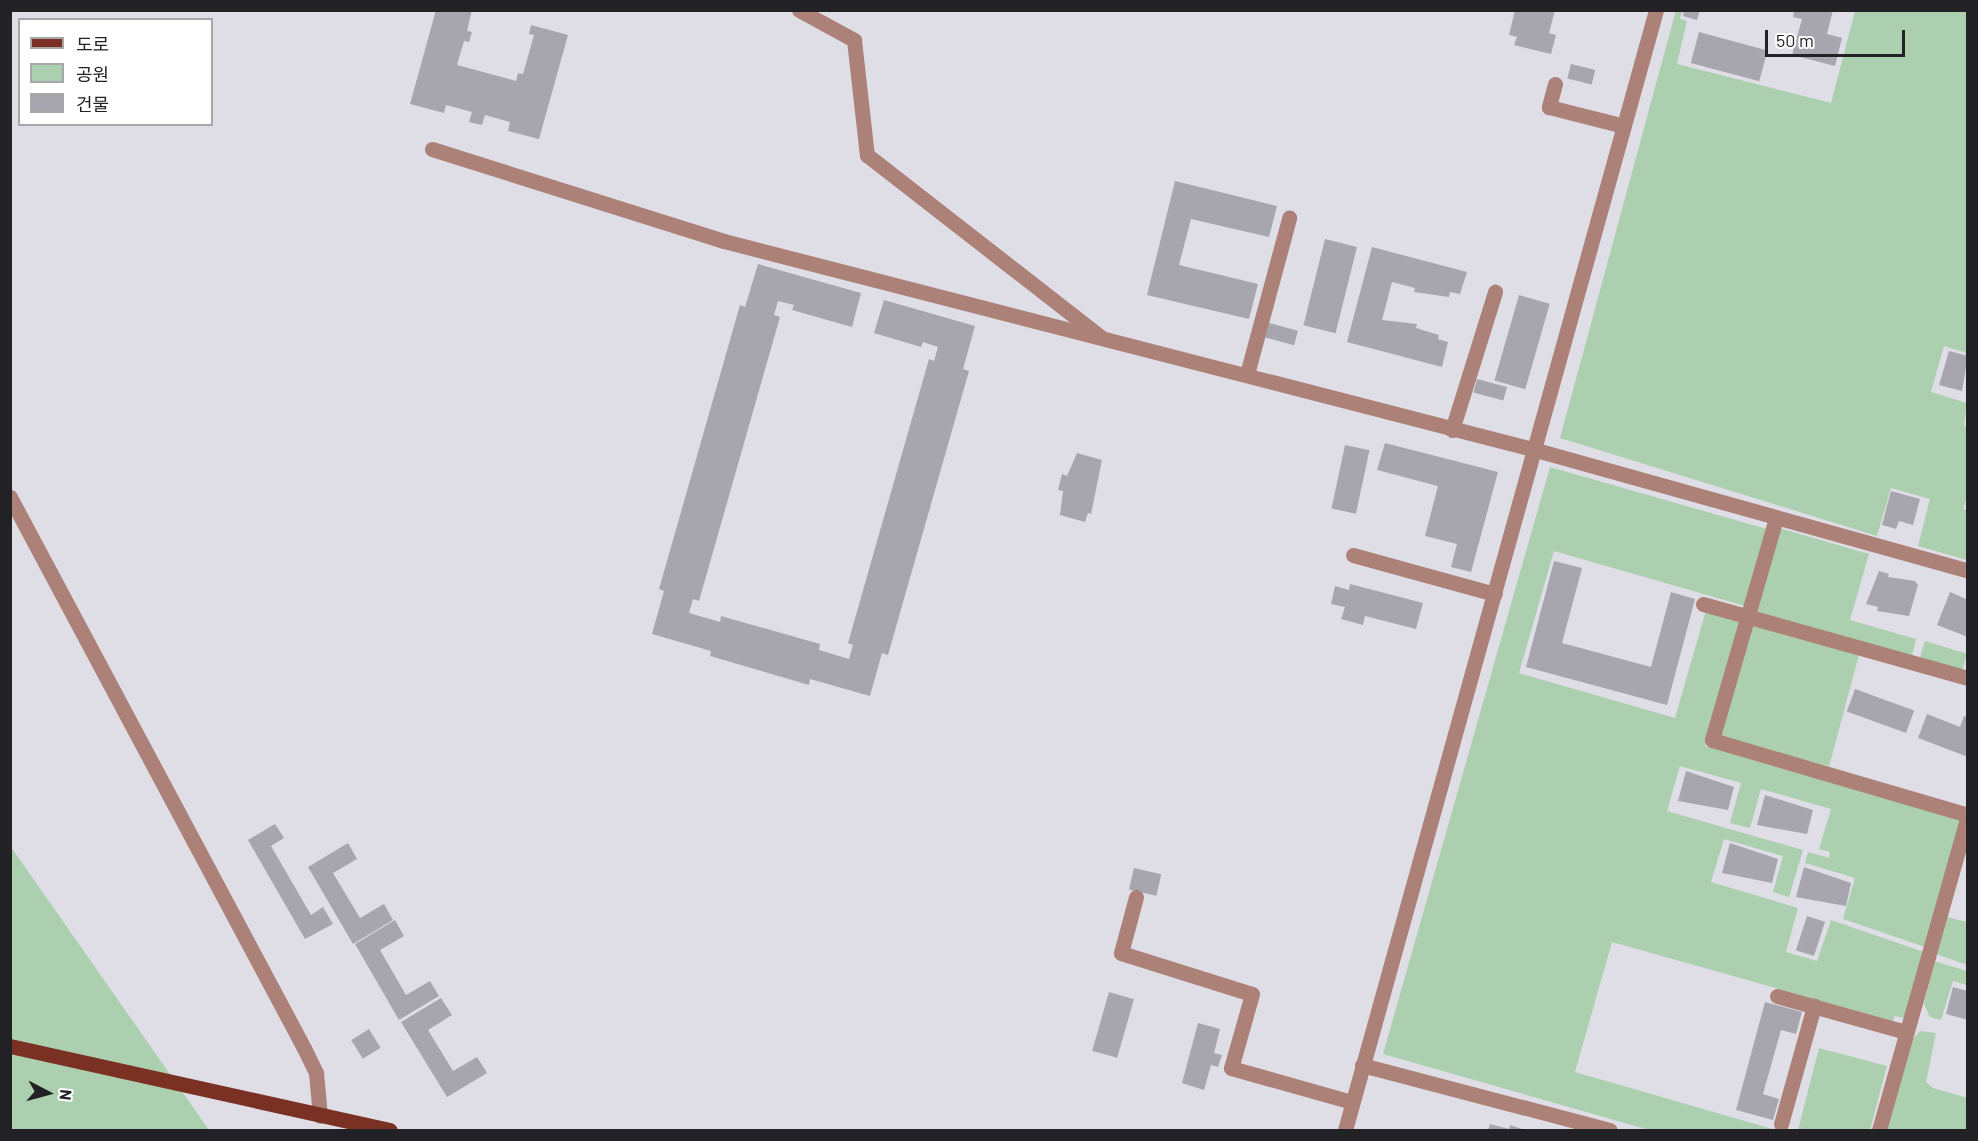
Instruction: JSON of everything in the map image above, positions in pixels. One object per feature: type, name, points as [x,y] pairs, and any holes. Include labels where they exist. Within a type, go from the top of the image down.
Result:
[{"type":"main road","points":[[10,1046],[390,1131]]},
{"type":"street","points":[[799,10],[854,40],[867,155],[1106,341]]},
{"type":"street","points":[[1345,1131],[1536,450],[1656,10]]},
{"type":"street","points":[[1555,84],[1549,107],[1624,126]]},
{"type":"street","points":[[432,148],[724,241],[1536,450],[1968,571]]},
{"type":"street","points":[[1247,374],[1289,218]]},
{"type":"street","points":[[1452,430],[1495,292]]},
{"type":"street","points":[[10,497],[304,1048],[315,1072],[320,1116]]},
{"type":"street","points":[[1776,518],[1712,740],[1968,815],[1879,1131]]},
{"type":"street","points":[[1353,555],[1496,594]]},
{"type":"street","points":[[1703,603],[1968,678]]},
{"type":"street","points":[[1136,897],[1121,953],[1252,994],[1231,1068],[1352,1102]]},
{"type":"street","points":[[1777,996],[1906,1032]]},
{"type":"street","points":[[1780,1124],[1814,1006]]},
{"type":"street","points":[[1362,1065],[1610,1131]]},
{"type":"green space","points":[[1676,10],[1682,11],[1680,19],[1687,21],[1677,64],[1831,103],[1855,11],[1967,11],[1967,353],[1944,346],[1931,392],[1967,403],[1964,426],[1967,427],[1968,494],[1963,509],[1967,510],[1967,560],[1918,546],[1930,499],[1891,488],[1877,536],[1560,438]]},
{"type":"green space","points":[[1550,467],[1767,529],[1745,606],[1554,551],[1519,673],[1675,718],[1706,610],[1741,620],[1705,746],[1961,820],[1925,947],[1843,919],[1855,878],[1805,863],[1808,852],[1829,858],[1830,852],[1819,849],[1831,809],[1761,789],[1750,828],[1730,823],[1741,783],[1680,766],[1667,811],[1803,850],[1789,897],[1773,892],[1783,856],[1724,839],[1711,882],[1798,908],[1786,952],[1817,961],[1831,920],[1924,952],[1905,1018],[1895,1016],[1893,1021],[1612,942],[1575,1072],[1776,1130],[1649,1130],[1383,1054]]},
{"type":"green space","points":[[1779,528],[1869,554],[1850,620],[1916,639],[1912,656],[1755,612]]},
{"type":"green space","points":[[1750,625],[1859,654],[1829,766],[1720,737]]},
{"type":"green space","points":[[1925,641],[1967,654],[1962,671],[1920,658]]},
{"type":"green space","points":[[11,847],[209,1130],[11,1130]]},
{"type":"green space","points":[[1947,917],[1967,922],[1967,965],[1936,954]]},
{"type":"green space","points":[[1934,961],[1967,971],[1967,985],[1953,981],[1941,1020],[1930,1017],[1924,1004]]},
{"type":"green space","points":[[1920,1031],[1936,1033],[1926,1082],[1933,1088],[1967,1098],[1967,1130],[1887,1130],[1912,1040]]},
{"type":"green space","points":[[1819,1048],[1887,1066],[1870,1130],[1798,1130]]},
{"type":"building","points":[[436,10],[472,10],[467,31],[472,32],[469,42],[464,41],[457,65],[516,81],[518,73],[523,74],[534,35],[529,34],[531,25],[568,35],[539,139],[508,131],[510,122],[485,115],[482,125],[469,122],[472,112],[446,105],[444,113],[410,104]]},
{"type":"building","points":[[1515,10],[1555,10],[1549,33],[1556,35],[1551,54],[1514,45],[1517,37],[1509,35]]},
{"type":"building","points":[[1684,10],[1700,10],[1697,20],[1683,16]]},
{"type":"building","points":[[1794,10],[1833,10],[1827,34],[1842,38],[1835,66],[1792,55],[1802,19],[1793,17]]},
{"type":"building","points":[[1699,32],[1768,50],[1759,81],[1691,63]]},
{"type":"building","points":[[1571,64],[1595,70],[1592,85],[1567,79]]},
{"type":"building","points":[[1175,181],[1277,206],[1269,237],[1191,219],[1179,265],[1258,284],[1249,319],[1147,295]]},
{"type":"building","points":[[1325,239],[1357,247],[1335,333],[1303,325]]},
{"type":"building","points":[[1372,247],[1467,272],[1460,294],[1450,292],[1449,297],[1414,292],[1415,288],[1392,282],[1382,320],[1417,324],[1416,328],[1439,335],[1438,339],[1448,342],[1442,367],[1347,342]]},
{"type":"building","points":[[758,264],[861,293],[852,327],[792,310],[794,305],[778,301],[774,315],[780,317],[699,601],[693,599],[689,613],[720,622],[721,616],[820,644],[819,650],[849,659],[853,645],[848,643],[929,359],[934,361],[938,347],[923,342],[921,347],[874,333],[884,300],[975,326],[963,369],[969,371],[888,655],[882,653],[870,696],[810,679],[809,685],[710,656],[711,651],[652,634],[664,591],[659,589],[740,305],[745,307]]},
{"type":"building","points":[[1519,295],[1550,304],[1525,389],[1494,381]]},
{"type":"building","points":[[1269,323],[1298,331],[1294,345],[1265,337]]},
{"type":"building","points":[[1949,351],[1968,356],[1962,391],[1939,385]]},
{"type":"building","points":[[1477,379],[1507,387],[1503,401],[1473,393]]},
{"type":"building","points":[[1385,443],[1498,472],[1471,572],[1451,567],[1457,544],[1425,536],[1438,486],[1377,470]]},
{"type":"building","points":[[1345,445],[1369,450],[1356,514],[1331,509]]},
{"type":"building","points":[[1077,453],[1102,460],[1091,514],[1088,513],[1085,522],[1060,515],[1063,491],[1058,490],[1062,474],[1067,476]]},
{"type":"building","points":[[1891,491],[1920,499],[1913,525],[1899,521],[1896,529],[1882,525]]},
{"type":"building","points":[[1554,561],[1582,568],[1562,643],[1651,667],[1671,592],[1695,599],[1667,705],[1526,667]]},
{"type":"building","points":[[1879,571],[1889,574],[1888,577],[1915,581],[1918,585],[1909,616],[1877,611],[1878,607],[1866,604]]},
{"type":"building","points":[[1350,584],[1423,603],[1416,629],[1365,616],[1363,625],[1341,619],[1345,607],[1331,604],[1335,586],[1349,590]]},
{"type":"building","points":[[1950,592],[1968,600],[1968,637],[1937,625]]},
{"type":"building","points":[[1855,689],[1914,711],[1906,733],[1847,712]]},
{"type":"building","points":[[1927,714],[1960,727],[1964,716],[1968,717],[1968,757],[1918,738]]},
{"type":"building","points":[[1686,771],[1734,787],[1728,810],[1678,801]]},
{"type":"building","points":[[1765,795],[1813,810],[1807,834],[1757,825]]},
{"type":"building","points":[[275,824],[284,838],[271,846],[311,915],[323,907],[333,924],[305,939],[248,840]]},
{"type":"building","points":[[348,843],[357,859],[333,873],[360,918],[384,904],[393,920],[353,944],[308,867]]},
{"type":"building","points":[[1730,843],[1778,859],[1772,883],[1722,873]]},
{"type":"building","points":[[1804,867],[1851,883],[1846,906],[1796,897]]},
{"type":"building","points":[[1134,868],[1161,874],[1156,896],[1129,889]]},
{"type":"building","points":[[1807,916],[1825,922],[1814,956],[1796,950]]},
{"type":"building","points":[[395,920],[404,936],[380,950],[406,995],[430,981],[439,996],[399,1020],[355,944]]},
{"type":"building","points":[[1953,987],[1968,991],[1968,1020],[1946,1014]]},
{"type":"building","points":[[1109,992],[1134,999],[1117,1058],[1092,1051]]},
{"type":"building","points":[[441,998],[452,1015],[428,1030],[453,1071],[477,1057],[487,1073],[447,1097],[401,1022]]},
{"type":"building","points":[[1765,1002],[1802,1012],[1796,1034],[1781,1030],[1763,1094],[1779,1099],[1773,1120],[1736,1110]]},
{"type":"building","points":[[1198,1023],[1220,1029],[1214,1053],[1222,1055],[1218,1067],[1211,1065],[1204,1090],[1182,1083]]},
{"type":"building","points":[[369,1029],[381,1048],[363,1059],[351,1040]]},
{"type":"building","points":[[1490,1124],[1509,1129],[1510,1125],[1525,1130],[1488,1130]]}]
